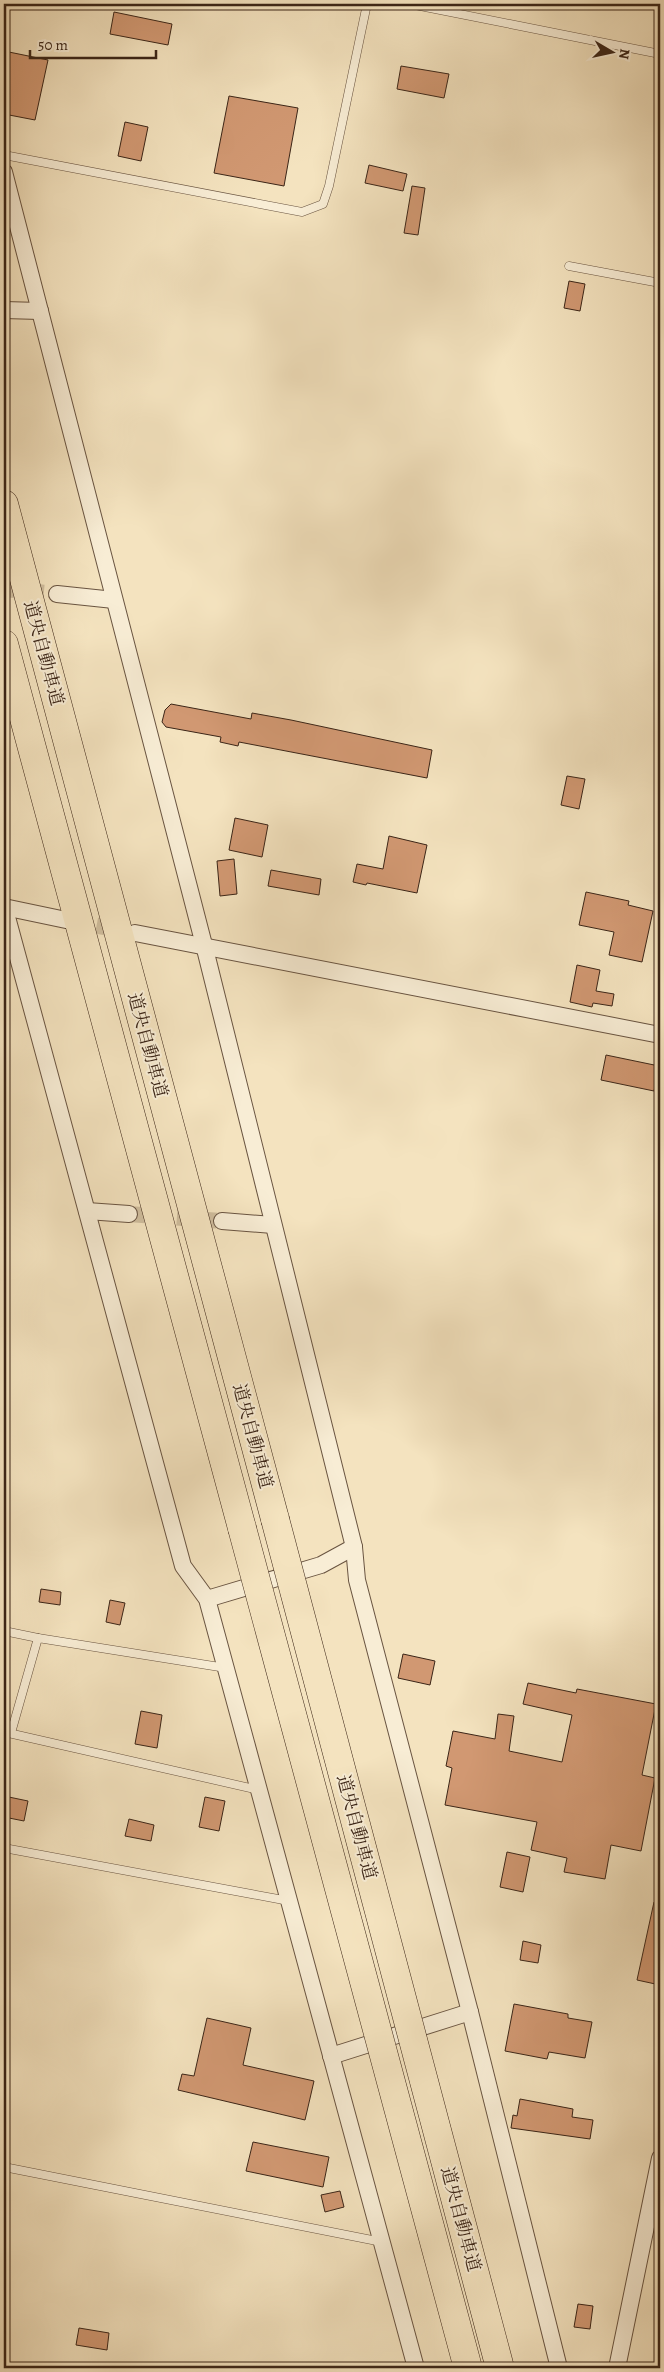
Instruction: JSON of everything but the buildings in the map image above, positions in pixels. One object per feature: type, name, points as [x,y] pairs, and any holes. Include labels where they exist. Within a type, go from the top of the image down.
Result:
[{"type":"highway","name":"道央自動車道","points":[[4,504],[500,2368]]},
{"type":"highway","name":"道央自動車道","points":[[4,644],[468,2368]]},
{"type":"street","points":[[4,172],[204,945],[354,1547],[357,1580],[470,2012],[559,2368]]},
{"type":"street","points":[[4,310],[40,311]]},
{"type":"street","points":[[57,594],[114,600]]},
{"type":"street","points":[[66,920],[4,906],[183,1566],[207,1599],[416,2368]]},
{"type":"street","points":[[135,933],[660,1035]]},
{"type":"street","points":[[86,1211],[129,1214]]},
{"type":"street","points":[[222,1221],[273,1225]]},
{"type":"street","points":[[207,1599],[321,1565],[354,1547]]},
{"type":"street","points":[[332,2056],[470,2012]]},
{"type":"street","points":[[617,2368],[660,2158]]},
{"type":"lane","points":[[4,155],[302,212],[323,204],[329,186],[368,4]]},
{"type":"lane","points":[[410,4],[660,54]]},
{"type":"lane","points":[[569,266],[660,283]]},
{"type":"lane","points":[[4,1631],[226,1668]]},
{"type":"lane","points":[[38,1638],[7,1733],[259,1790]]},
{"type":"lane","points":[[4,1848],[289,1901]]},
{"type":"lane","points":[[4,2168],[382,2242]]},
{"type":"tunnel","points":[[4,589],[57,594]]},
{"type":"tunnel","points":[[73,921],[125,931]]},
{"type":"tunnel","points":[[129,1214],[222,1221]]}]
